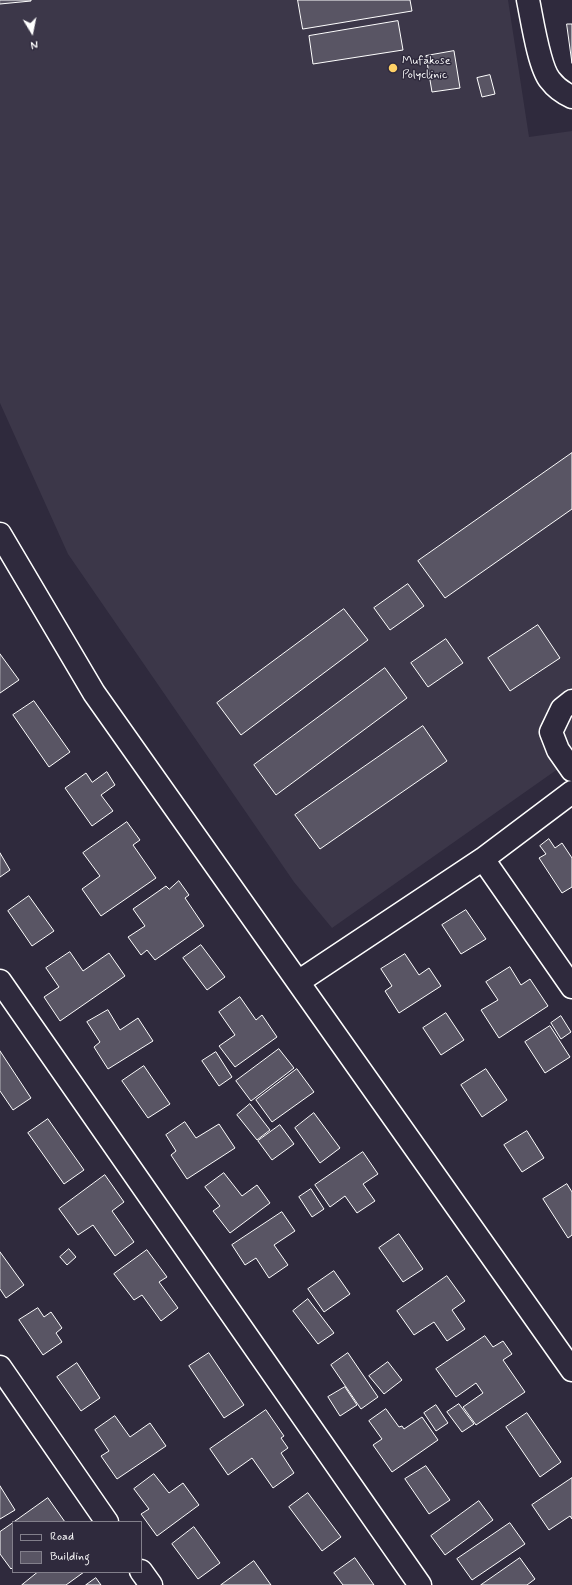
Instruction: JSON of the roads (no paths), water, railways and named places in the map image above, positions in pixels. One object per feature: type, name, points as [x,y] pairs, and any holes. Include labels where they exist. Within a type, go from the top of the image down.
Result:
[{"type":"street","points":[[528,0],[540,59],[549,79],[562,92],[572,97]]},
{"type":"street","points":[[0,534],[94,692],[572,1370]]},
{"type":"street","points":[[572,702],[562,709],[551,732],[558,750],[572,770]]},
{"type":"street","points":[[298,982],[483,858],[572,792]]},
{"type":"street","points":[[483,858],[572,987]]},
{"type":"street","points":[[0,981],[420,1585]]},
{"type":"street","points":[[0,1367],[106,1521]]},
{"type":"street","points":[[142,1572],[151,1585]]},
{"type":"place","name":"Mufakose Polyclinic","points":[[393,68]]}]
